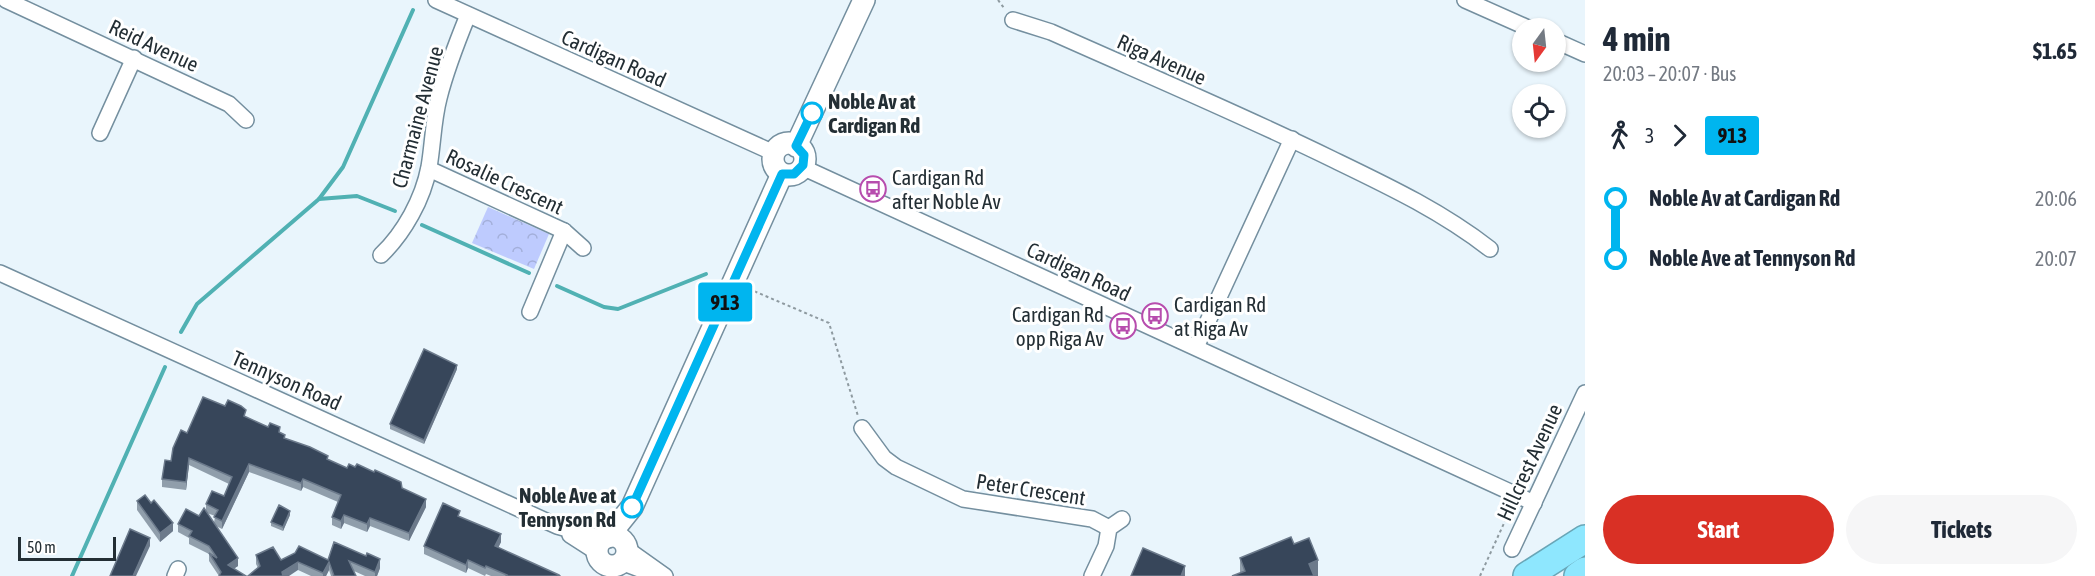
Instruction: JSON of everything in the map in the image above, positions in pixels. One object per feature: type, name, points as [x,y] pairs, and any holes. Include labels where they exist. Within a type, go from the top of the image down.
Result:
[{"type":"highway","points":[[1527,576],[1585,539]]},
{"type":"highway","points":[[1578,576],[1585,571]]},
{"type":"street","name":"Reid Avenue","points":[[6,0],[229,104],[246,120]]},
{"type":"street","name":"Cardigan Road","points":[[436,0],[774,153]]},
{"type":"street","points":[[796,146],[864,0]]},
{"type":"street","points":[[1466,0],[1512,21]]},
{"type":"street","name":"Charmaine Avenue","points":[[381,255],[406,222],[422,191],[429,169],[439,97],[468,15]]},
{"type":"street","name":"Riga Avenue","points":[[1013,20],[1050,32],[1292,139],[1408,196],[1455,222],[1490,249]]},
{"type":"street","points":[[1566,45],[1585,54]]},
{"type":"street","points":[[100,133],[134,58]]},
{"type":"street","points":[[1196,347],[1292,139]]},
{"type":"street","points":[[610,556],[792,170],[804,155],[796,146],[784,144],[774,153],[774,165],[792,170]]},
{"type":"street","name":"Rosalie Crescent","points":[[429,169],[564,231],[583,248]]},
{"type":"street","name":"Cardigan Road","points":[[792,170],[1196,347],[1534,503]]},
{"type":"street","name":"Rosalie Crescent","points":[[530,312],[564,231]]},
{"type":"street","name":"Tennyson Road","points":[[0,273],[557,526],[610,556],[659,576]]},
{"type":"street","name":"Hillcrest Avenue","points":[[1512,549],[1585,393]]},
{"type":"street","name":"Peter Crescent","points":[[862,428],[884,458],[896,467],[963,500],[1092,519],[1109,528]]},
{"type":"street","name":"Peter Crescent","points":[[1092,576],[1106,546],[1109,528],[1122,519]]},
{"type":"street","name":"Tennyson Road","points":[[610,556],[665,576]]},
{"type":"path","points":[[749,289],[829,323],[862,428]]},
{"type":"path","points":[[1480,576],[1510,510]]},
{"type":"green space","points":[[488,207],[549,234],[534,269],[472,243]]},
{"type":"building","points":[[424,349],[457,365],[424,440],[390,424]]},
{"type":"building","points":[[203,397],[225,406],[228,400],[241,406],[246,410],[244,416],[268,427],[270,423],[280,427],[279,432],[285,435],[284,438],[310,447],[328,456],[327,459],[347,468],[349,464],[355,467],[357,464],[401,482],[402,488],[426,499],[409,533],[370,518],[367,524],[344,515],[341,521],[332,517],[341,495],[303,479],[301,483],[249,464],[222,521],[214,517],[218,510],[206,504],[212,491],[224,496],[232,477],[189,458],[186,482],[162,479],[165,460],[171,461],[173,448],[181,430],[187,433]]},
{"type":"building","points":[[145,495],[151,503],[154,500],[173,523],[160,533],[137,501]]},
{"type":"building","points":[[443,503],[460,511],[458,516],[501,534],[495,546],[560,576],[506,576],[468,560],[466,565],[424,546]]},
{"type":"building","points":[[279,505],[290,511],[283,527],[271,522]]},
{"type":"building","points":[[204,508],[238,558],[228,565],[246,576],[219,576],[221,572],[209,553],[217,558],[209,546],[189,536],[192,531],[178,524],[186,509],[199,516]]},
{"type":"building","points":[[130,529],[150,538],[133,576],[110,576]]},
{"type":"building","points":[[1291,537],[1294,544],[1309,538],[1318,560],[1309,564],[1314,576],[1232,576],[1245,571],[1240,558]]},
{"type":"building","points":[[334,542],[366,556],[367,553],[380,559],[375,572],[349,561],[356,576],[334,576],[329,562],[323,573],[298,562],[282,572],[283,576],[248,576],[260,566],[256,555],[273,547],[281,560],[295,553],[299,546],[328,560]]},
{"type":"building","points":[[1143,548],[1185,566],[1181,576],[1131,576]]},
{"type":"waterway","points":[[181,332],[197,304],[319,199],[343,167],[413,10]]},
{"type":"waterway","points":[[319,199],[357,196],[395,211]]},
{"type":"waterway","points":[[422,225],[529,273]]},
{"type":"waterway","points":[[557,286],[604,307],[618,309],[706,274]]},
{"type":"waterway","points":[[72,576],[165,367]]},
{"type":"bus line","name":"913","points":[[632,507],[782,174],[794,174],[803,165],[804,155],[796,146],[812,113]]},
{"type":"place","name":"Noble Av at Cardigan Rd","points":[[812,113]]},
{"type":"place","name":"Cardigan Rd after Noble Av","points":[[873,189]]},
{"type":"place","name":"Cardigan Rd at Riga Av","points":[[1155,316]]},
{"type":"place","name":"Cardigan Rd opp Riga Av","points":[[1123,326]]},
{"type":"place","name":"Noble Ave at Tennyson Rd","points":[[632,507]]}]
